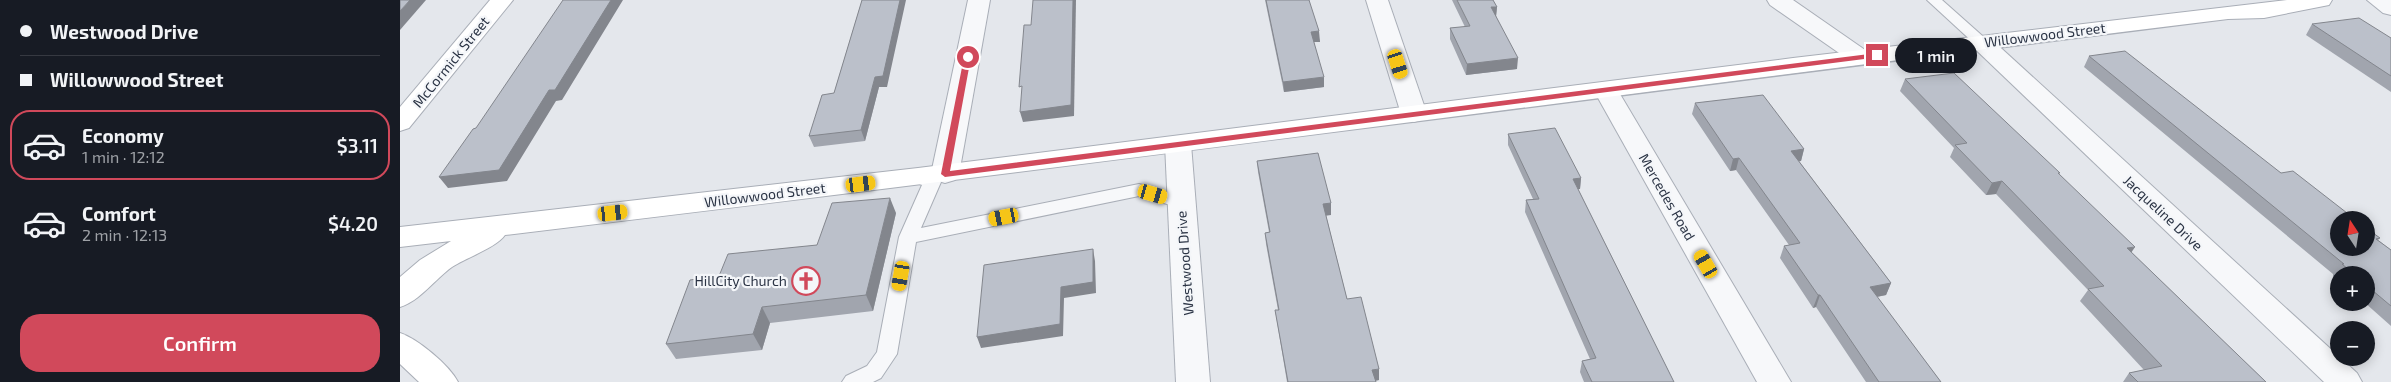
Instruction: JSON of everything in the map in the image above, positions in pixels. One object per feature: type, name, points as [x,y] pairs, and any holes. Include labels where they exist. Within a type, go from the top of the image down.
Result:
[{"type":"street","name":"McCormick Street","points":[[400,123],[502,0]]},
{"type":"street","points":[[945,174],[979,0]]},
{"type":"street","points":[[1377,0],[1414,114]]},
{"type":"street","points":[[1778,0],[1860,58]]},
{"type":"street","name":"Willowwood Street","points":[[400,237],[918,178],[1605,89],[2228,12],[2264,11],[2320,0]]},
{"type":"street","points":[[2378,0],[2391,8]]},
{"type":"street","name":"Jacqueline Drive","points":[[1982,43],[2345,382]]},
{"type":"street","name":"Mercedes Road","points":[[1605,89],[1774,382]]},
{"type":"street","name":"Westwood Drive","points":[[1178,144],[1193,382]]},
{"type":"street","points":[[400,296],[430,269],[461,248],[518,224]]},
{"type":"street","points":[[400,345],[441,382]]},
{"type":"lane","points":[[1934,0],[1982,43]]},
{"type":"lane","points":[[853,382],[874,372],[887,354],[908,236],[932,182],[918,178]]},
{"type":"lane","points":[[908,236],[1139,190],[1181,202]]},
{"type":"building","points":[[400,0],[410,0],[400,11]]},
{"type":"building","points":[[563,0],[611,0],[555,90],[549,90],[499,170],[439,177],[473,129],[476,128]]},
{"type":"building","points":[[862,0],[900,0],[883,76],[875,77],[861,130],[809,136],[822,95],[834,93]]},
{"type":"building","points":[[1033,0],[1073,0],[1071,105],[1020,112],[1022,86],[1019,87],[1024,25],[1031,25]]},
{"type":"building","points":[[1266,0],[1309,0],[1319,31],[1311,32],[1324,77],[1283,82]]},
{"type":"building","points":[[1457,0],[1493,0],[1497,7],[1491,7],[1518,58],[1467,64],[1450,28],[1470,26]]},
{"type":"building","points":[[2359,18],[2391,38],[2391,76],[2312,24]]},
{"type":"building","points":[[2125,51],[2281,173],[2293,171],[2344,211],[2330,211],[2330,253],[2089,56]]},
{"type":"building","points":[[1954,73],[2135,247],[2127,248],[2266,382],[2138,382],[2129,373],[2162,366],[2088,289],[2104,286],[2002,181],[1992,183],[1955,145],[1967,143],[1905,79]]},
{"type":"building","points":[[1763,95],[1804,149],[1791,151],[1891,283],[1870,287],[1941,382],[1879,382],[1784,246],[1800,243],[1739,158],[1733,159],[1695,103]]},
{"type":"building","points":[[1555,128],[1581,178],[1573,179],[1674,382],[1592,382],[1582,361],[1596,358],[1526,200],[1539,199],[1508,134]]},
{"type":"building","points":[[1318,153],[1331,203],[1323,204],[1347,299],[1361,297],[1379,369],[1372,370],[1376,382],[1288,382],[1275,310],[1279,310],[1265,233],[1270,232],[1257,161]]},
{"type":"building","name":"HillCity Church","points":[[890,198],[866,295],[762,307],[753,334],[666,344],[690,280],[719,276],[728,254],[817,245],[832,203]]},
{"type":"building","points":[[2375,234],[2380,238],[2376,239],[2391,250],[2391,306],[2375,293],[2375,266],[2344,266],[2342,264],[2344,264],[2334,256],[2375,256]]},
{"type":"building","points":[[1093,249],[1093,282],[1061,287],[1060,324],[977,337],[984,265]]},
{"type":"place","name":"HillCity Church","points":[[806,281]]},
{"type":"route","points":[[968,57],[945,174],[1877,55]]}]
